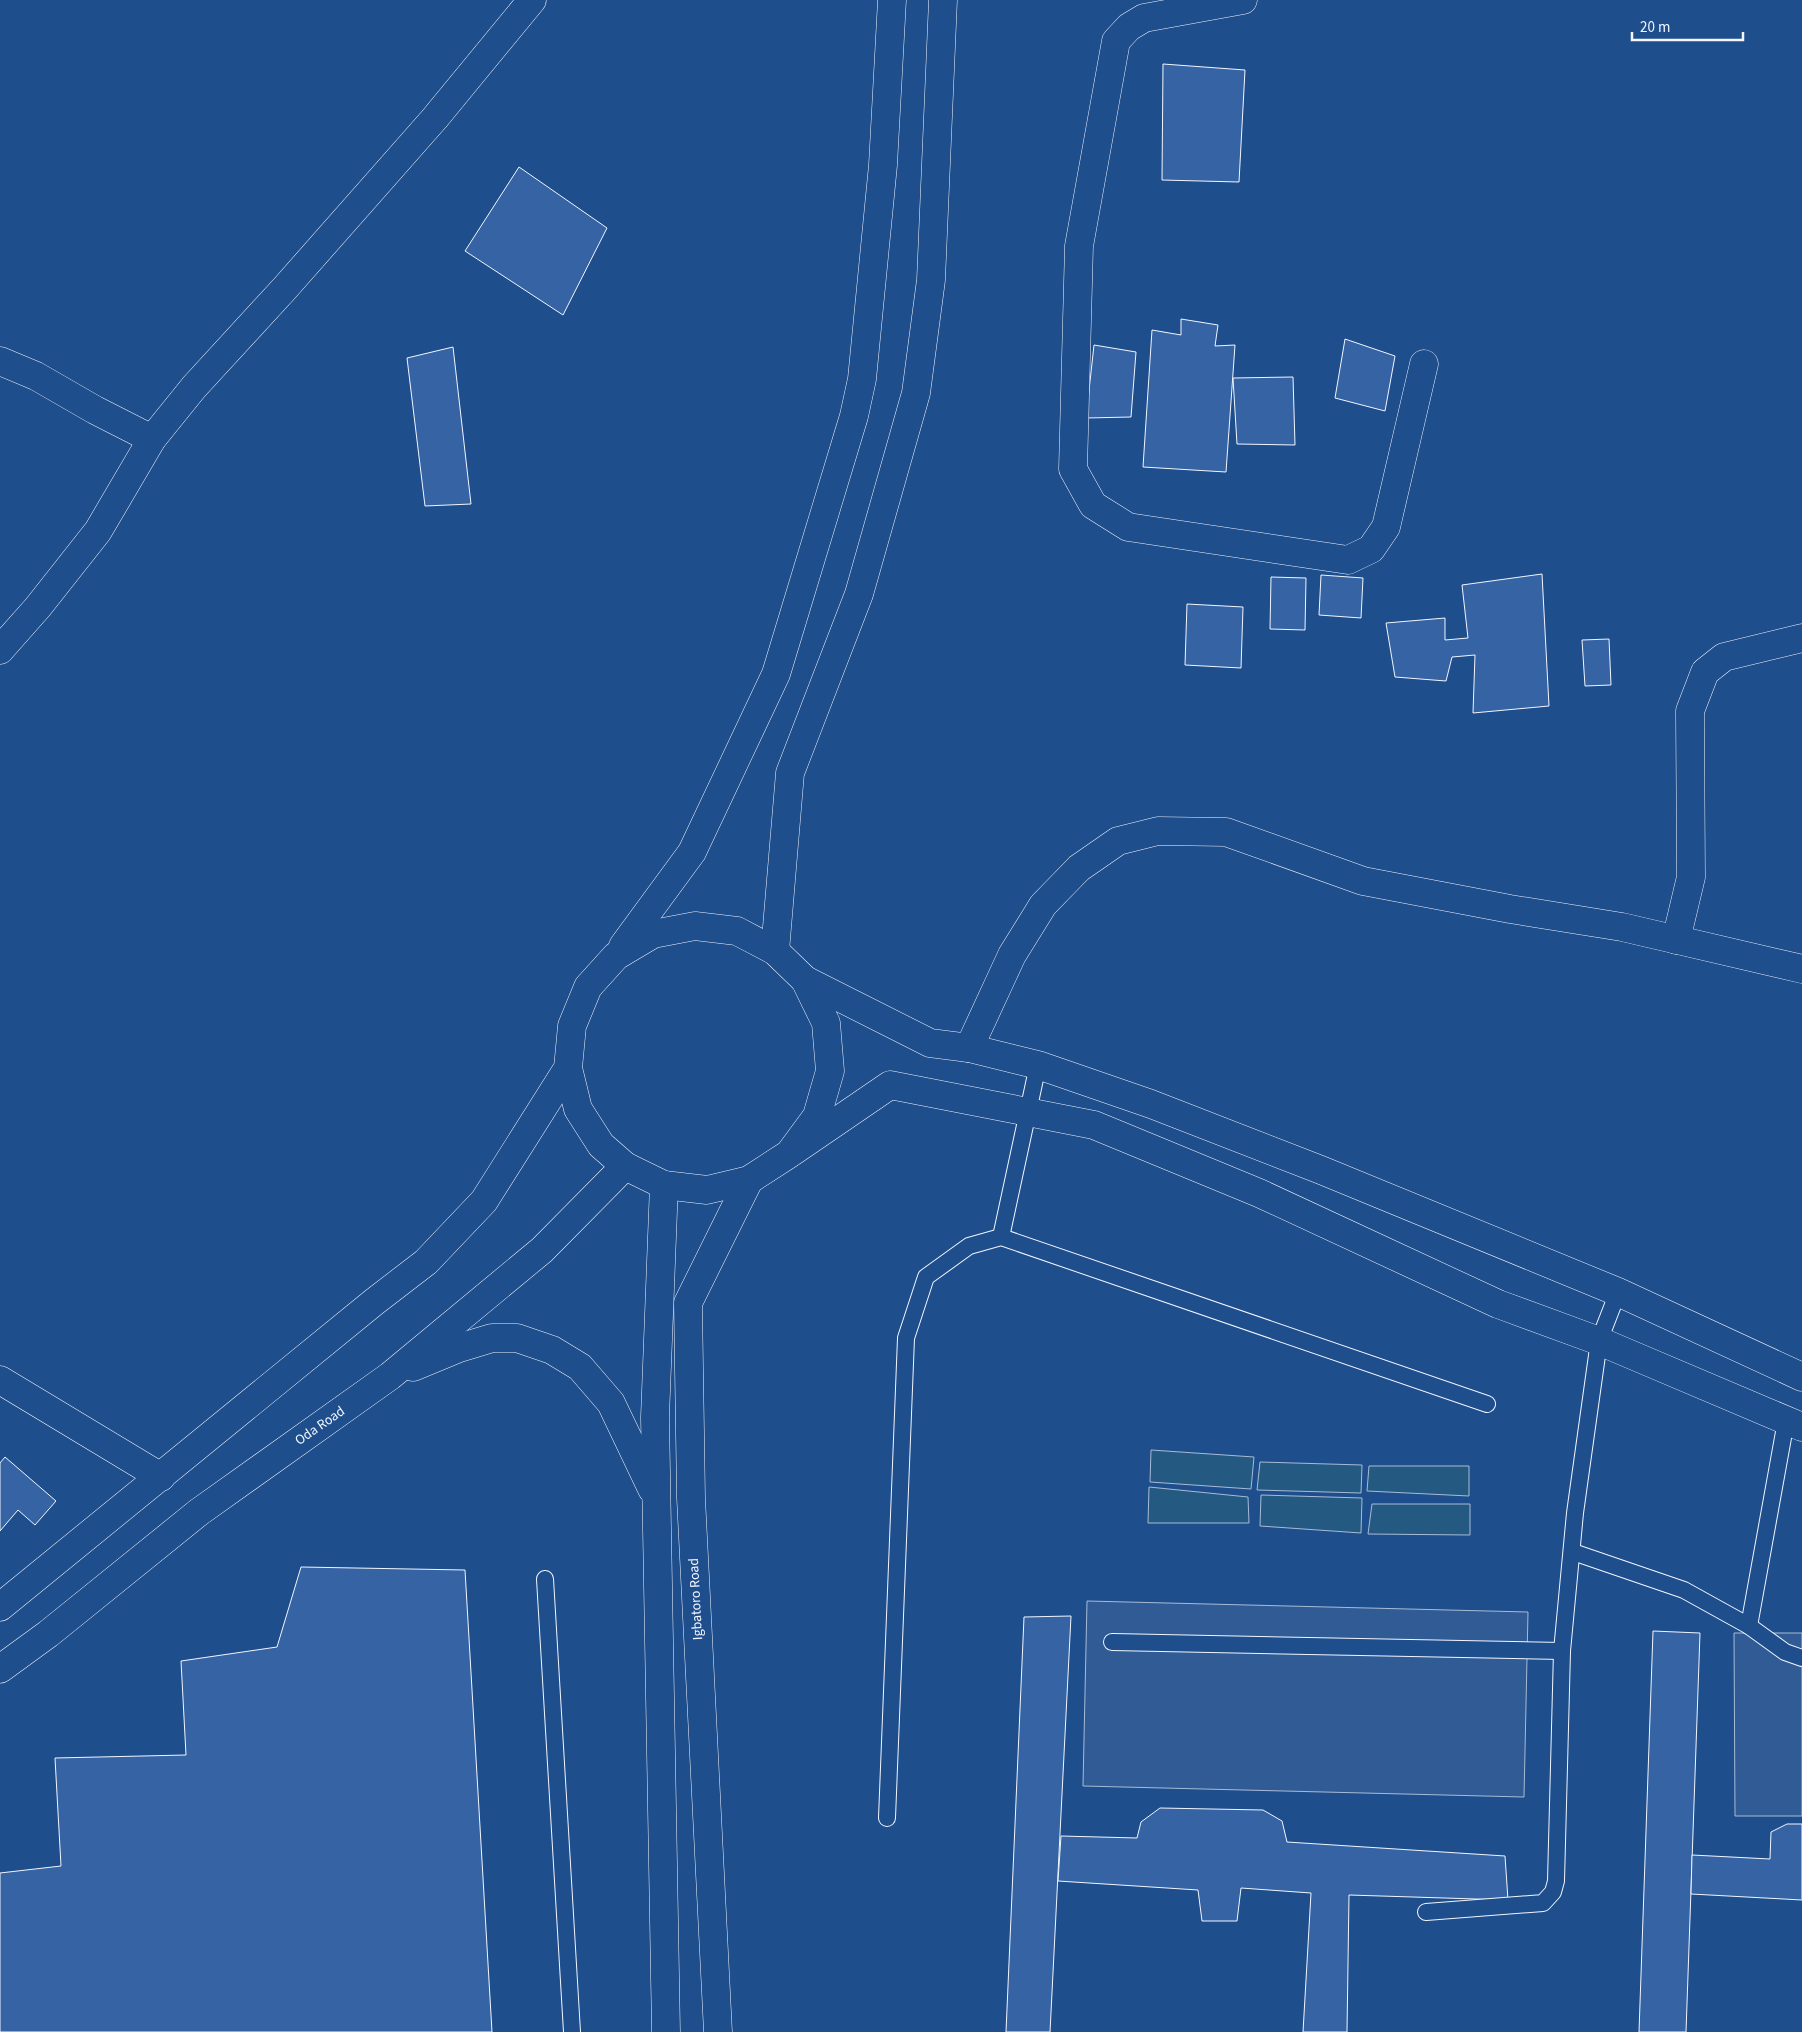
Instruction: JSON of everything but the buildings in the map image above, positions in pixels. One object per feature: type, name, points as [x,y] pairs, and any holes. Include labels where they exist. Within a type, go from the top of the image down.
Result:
[{"type":"street","points":[[0,650],[38,607],[98,531],[152,439],[194,387],[285,288],[435,118],[532,0]]},
{"type":"street","points":[[892,0],[883,165],[862,379],[854,416],[776,674],[692,852],[616,956],[588,987],[572,1026],[568,1068],[578,1109],[601,1145],[625,1166],[664,1185],[707,1190],[749,1180],[890,1085],[1094,1125],[1259,1192],[1498,1304],[1599,1342],[1794,1424]]},
{"type":"street","points":[[775,951],[790,773],[859,594],[916,393],[930,280],[943,0]]},
{"type":"street","points":[[1243,0],[1144,18],[1128,27],[1116,41],[1079,246],[1073,469],[1093,505],[1128,527],[1348,560],[1371,549],[1386,527],[1424,364]]},
{"type":"street","points":[[0,361],[36,376],[94,410],[152,439]]},
{"type":"street","points":[[1676,940],[1691,877],[1690,711],[1705,672],[1724,657],[1802,638]]},
{"type":"street","points":[[969,1048],[1012,955],[1043,905],[1079,868],[1118,841],[1158,831],[1226,832],[1363,881],[1510,909],[1622,927],[1802,969]]},
{"type":"street","points":[[616,956],[653,934],[695,926],[737,931],[775,951],[805,980],[930,1043],[969,1048],[1038,1065],[1151,1104],[1312,1167],[1618,1292],[1802,1377]]},
{"type":"street","points":[[789,1154],[817,1116],[830,1071],[826,1023],[805,980]]},
{"type":"street","points":[[0,1607],[374,1302],[426,1262],[484,1201],[568,1068]]},
{"type":"street","name":"Oda Road","points":[[0,1669],[48,1634],[199,1512],[390,1376],[542,1250],[625,1166]]},
{"type":"street","name":"Igbatoro Road","points":[[718,2032],[691,1498],[688,1303],[749,1180]]},
{"type":"street","points":[[664,1185],[655,1417],[666,2032]]},
{"type":"street","points":[[390,1376],[459,1348],[492,1338],[517,1338],[552,1350],[580,1367],[611,1403],[656,1496]]},
{"type":"street","points":[[0,1380],[161,1477]]},
{"type":"lane","points":[[1001,1237],[1038,1065]]},
{"type":"lane","points":[[887,1818],[906,1338],[926,1277],[969,1246],[1001,1237],[1487,1404]]},
{"type":"lane","points":[[1426,1912],[1543,1903],[1553,1892],[1556,1881],[1562,1651],[1576,1514],[1599,1342],[1618,1292]]},
{"type":"lane","points":[[1749,1626],[1794,1424]]},
{"type":"lane","points":[[1572,1552],[1684,1590],[1749,1626],[1785,1652],[1802,1658]]},
{"type":"lane","points":[[545,1579],[572,2032]]},
{"type":"lane","points":[[1112,1642],[1562,1651]]},
{"type":"shaded area","points":[[1151,1450],[1254,1457],[1251,1489],[1150,1482]]},
{"type":"shaded area","points":[[1260,1462],[1362,1465],[1361,1493],[1257,1490]]},
{"type":"shaded area","points":[[1369,1466],[1469,1466],[1469,1496],[1367,1491]]},
{"type":"shaded area","points":[[1149,1487],[1248,1497],[1249,1523],[1148,1523]]},
{"type":"shaded area","points":[[1261,1495],[1362,1498],[1361,1533],[1260,1526]]},
{"type":"shaded area","points":[[1372,1504],[1470,1504],[1470,1535],[1368,1534]]},
{"type":"shaded area","points":[[1087,1601],[1528,1612],[1524,1797],[1083,1786]]},
{"type":"shaded area","points":[[1734,1633],[1802,1633],[1802,1816],[1735,1816]]}]
